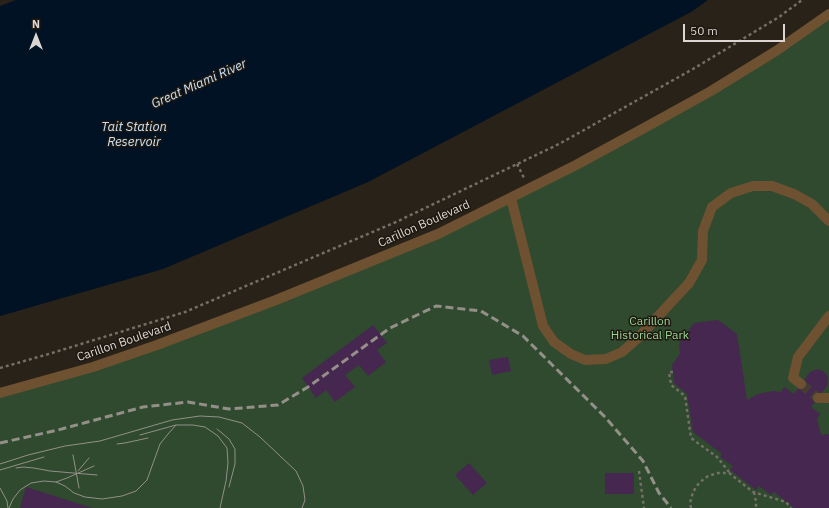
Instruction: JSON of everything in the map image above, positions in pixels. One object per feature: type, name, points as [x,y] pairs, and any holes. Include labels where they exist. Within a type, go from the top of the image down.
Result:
[{"type":"street","name":"Carillon Boulevard","points":[[0,393],[93,366],[164,342],[276,300],[438,234],[529,189],[646,128],[711,91],[776,51],[829,14]]},
{"type":"street","points":[[511,198],[543,326],[554,342],[571,354],[585,360],[606,359],[622,352],[638,338],[689,283],[702,260],[703,231],[712,207],[731,193],[753,186],[772,186],[794,194],[812,204],[829,221]]},
{"type":"street","points":[[800,384],[793,378],[798,357],[829,316]]},
{"type":"street","points":[[818,398],[829,398]]},
{"type":"path","points":[[0,368],[185,312],[396,222],[559,144],[693,70],[779,17],[802,0]]},
{"type":"path","points":[[517,164],[529,189]]},
{"type":"path","points":[[673,372],[670,372],[671,385],[685,396],[691,438],[717,457],[729,473],[754,492],[786,502],[791,508]]},
{"type":"path","points":[[639,471],[644,508]]},
{"type":"path","points":[[691,508],[690,503],[693,492],[699,483],[708,476],[718,473],[729,473]]},
{"type":"path","points":[[754,492],[756,508]]},
{"type":"green space","name":"Carillon Historical Park","points":[[829,14],[829,508],[0,508],[0,393],[93,367],[438,234],[646,127]]},
{"type":"water","name":"Tait Station Reservoir","points":[[16,0],[708,0],[691,12],[368,182],[163,269],[0,316],[0,6]]},
{"type":"building","points":[[718,320],[737,334],[747,400],[758,394],[773,391],[781,392],[784,387],[794,394],[810,372],[818,369],[827,375],[827,386],[811,407],[820,414],[817,419],[821,435],[829,434],[829,508],[794,508],[774,492],[771,495],[759,486],[756,490],[730,470],[733,466],[720,457],[722,454],[693,432],[687,394],[674,383],[672,365],[680,354],[679,344],[694,323]]},
{"type":"building","points":[[373,325],[387,343],[377,350],[386,362],[368,376],[359,365],[345,375],[355,387],[335,402],[326,390],[316,398],[302,378]]},
{"type":"building","points":[[508,357],[511,371],[492,375],[489,360]]},
{"type":"building","points":[[469,463],[487,483],[473,495],[455,475]]},
{"type":"building","points":[[605,473],[634,473],[634,494],[605,494]]},
{"type":"building","points":[[26,487],[92,508],[20,508]]},
{"type":"tunnel","points":[[801,384],[818,398]]},
{"type":"tram line","points":[[0,464],[28,455],[65,446],[100,441],[172,420],[200,416],[219,417],[242,423],[260,437],[296,471],[303,486],[305,500],[302,508]]},
{"type":"tram line","points":[[140,435],[176,425],[193,425],[205,427],[218,436],[227,448],[228,463],[220,508]]},
{"type":"tram line","points":[[9,508],[13,499],[20,490],[31,483],[44,481],[56,482],[65,486],[74,493],[85,497],[102,499],[122,496],[136,491],[147,480],[160,444],[176,425]]},
{"type":"tram line","points":[[217,429],[229,439],[235,449],[235,464],[229,487]]},
{"type":"tram line","points":[[117,444],[148,438]]},
{"type":"tram line","points":[[73,455],[79,488]]},
{"type":"tram line","points":[[0,470],[44,457]]},
{"type":"tram line","points":[[78,471],[89,458]]},
{"type":"tram line","points":[[56,482],[94,466]]},
{"type":"tram line","points":[[16,468],[23,467],[97,475]]},
{"type":"tram line","points":[[0,488],[7,501],[8,508]]},
{"type":"railway","points":[[0,443],[58,430],[143,407],[188,402],[229,409],[278,405],[308,387],[390,328],[436,306],[481,311],[523,336],[605,417],[643,461],[659,493],[671,508]]},
{"type":"water label","name":"Great Miami River","points":[[199,84]]}]
